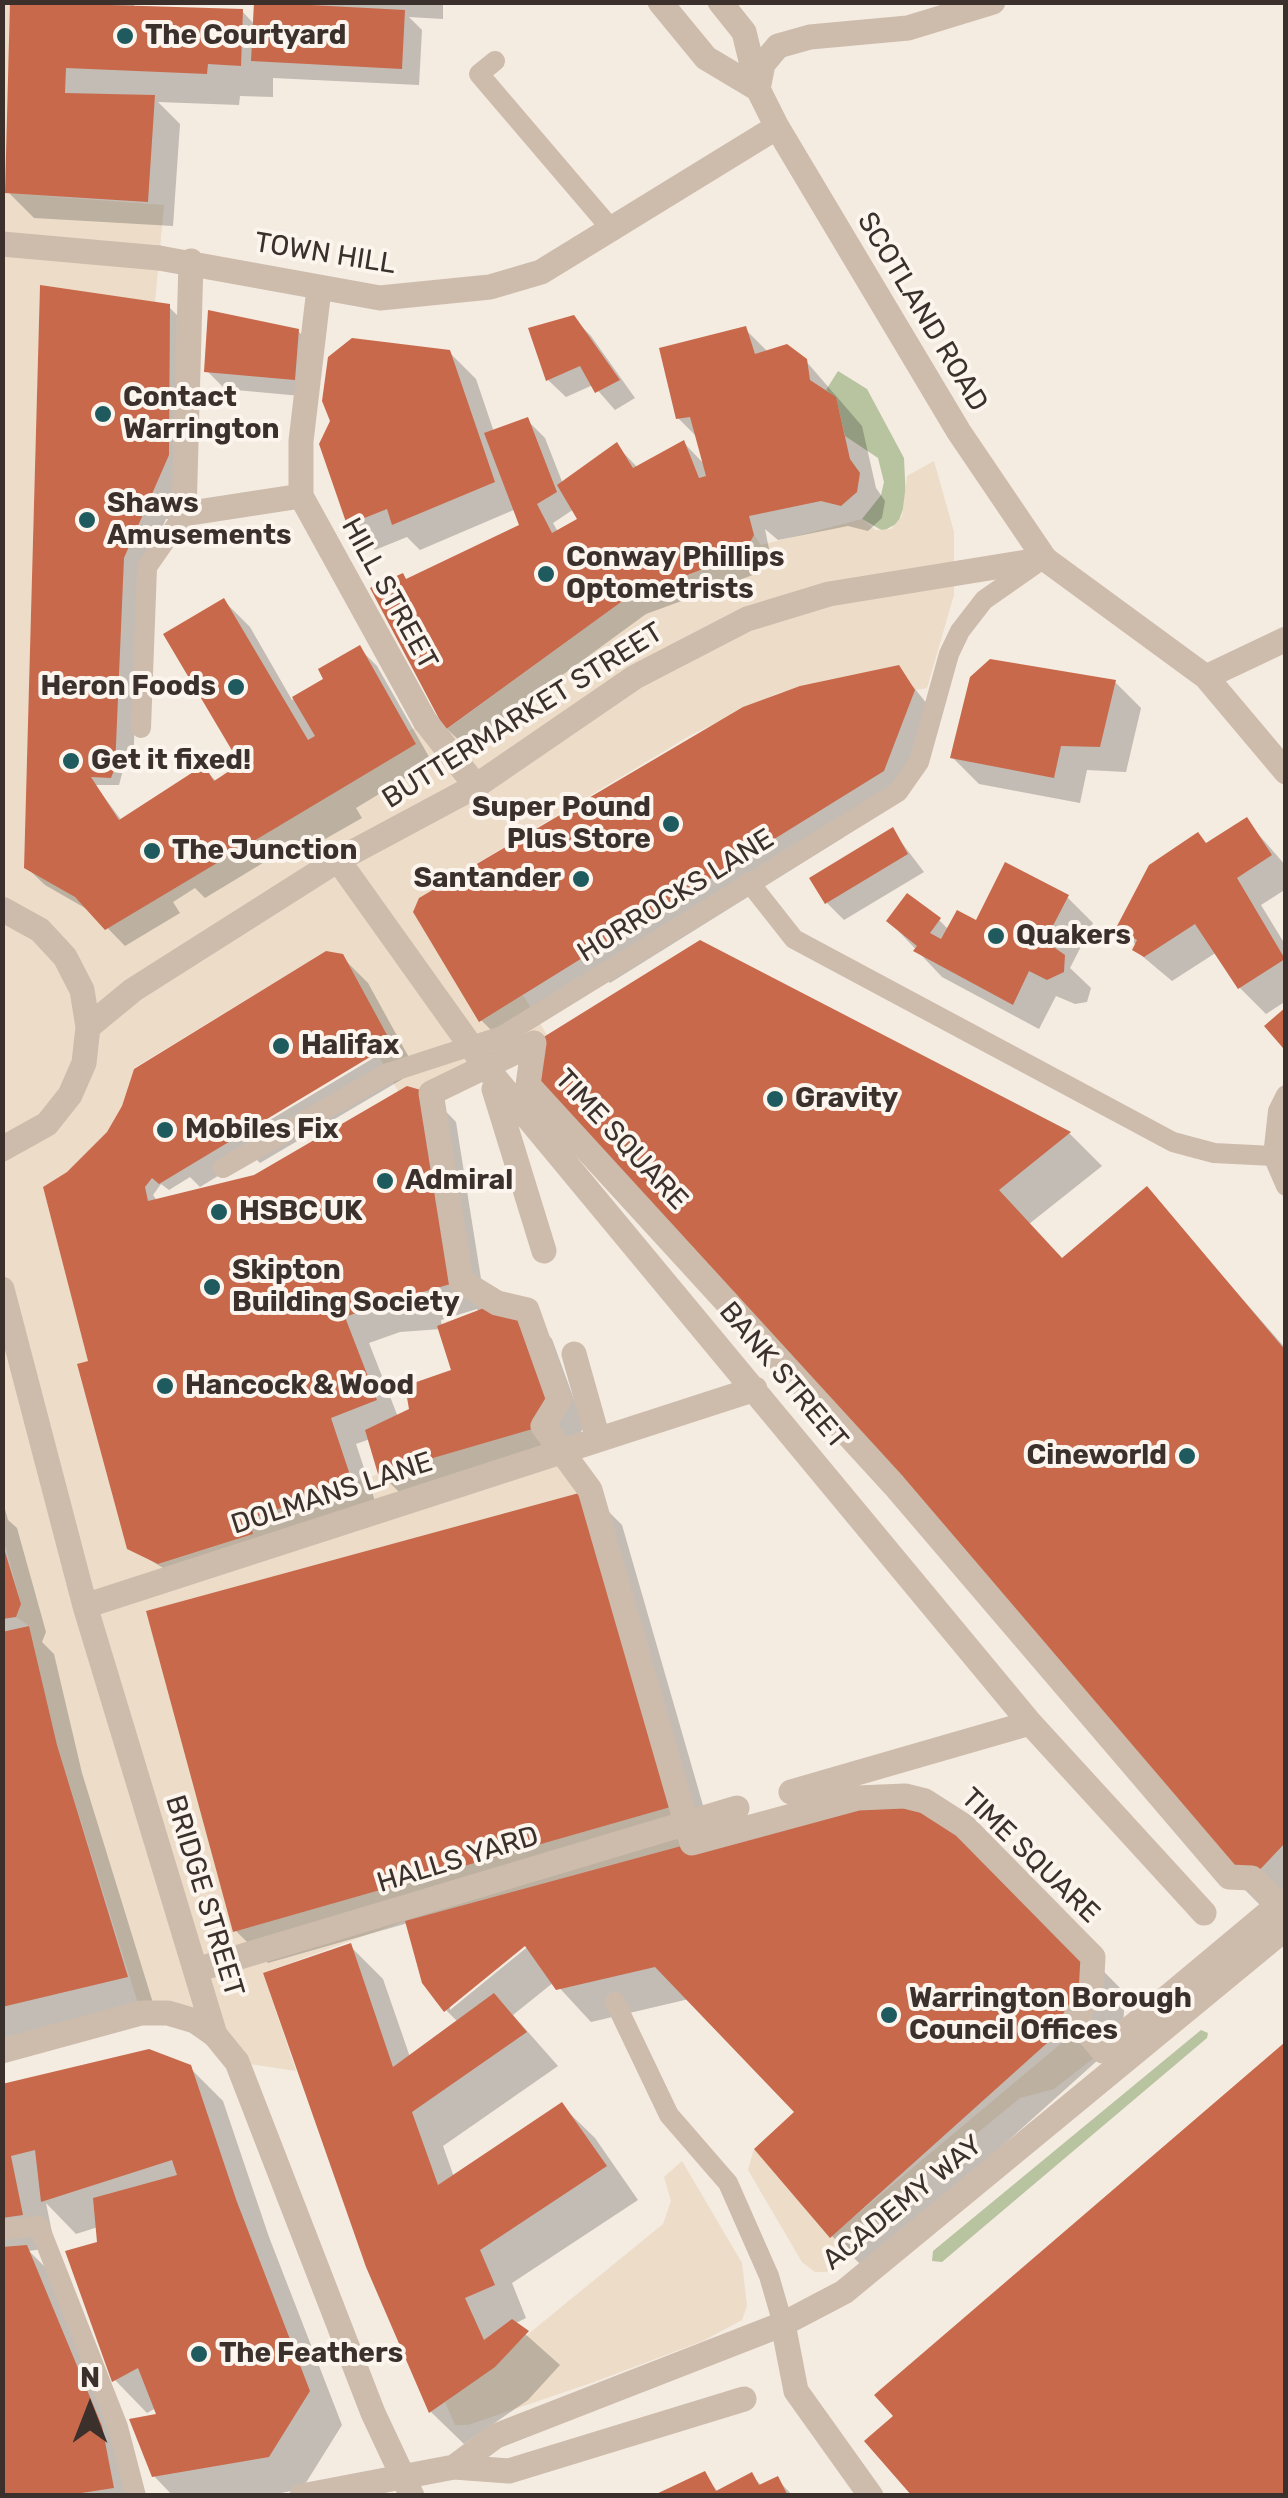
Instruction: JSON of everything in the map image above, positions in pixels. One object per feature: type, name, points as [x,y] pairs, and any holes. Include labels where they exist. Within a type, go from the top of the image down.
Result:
[{"type":"street","points":[[660,2],[706,58],[758,89],[763,64],[778,46],[810,37],[908,28],[993,2]]},
{"type":"street","name":"SCOTLAND ROAD","points":[[720,2],[744,32],[758,89],[777,127],[959,432],[1045,559]]},
{"type":"street","name":"TOWN HILL","points":[[2,244],[191,262],[380,298],[490,286],[541,272],[613,232],[777,127]]},
{"type":"street","points":[[191,262],[184,514],[301,496]]},
{"type":"street","name":"HILL STREET","points":[[319,289],[301,441],[301,496],[426,721],[476,786]]},
{"type":"street","points":[[1045,559],[1206,677],[1286,772]]},
{"type":"street","name":"BUTTERMARKET STREET","points":[[88,1027],[133,990],[338,860],[476,786],[634,677],[747,619],[829,594],[1045,559]]},
{"type":"street","points":[[1206,677],[1286,639]]},
{"type":"street","name":"BANK STREET","points":[[338,860],[477,1056],[1030,1724],[1204,1913]]},
{"type":"street","points":[[2,910],[40,930],[66,957],[82,990],[88,1027],[84,1063],[70,1095],[47,1124],[2,1149]]},
{"type":"street","name":"TIME SQUARE","points":[[534,1043],[528,1085],[881,1470],[1229,1877],[1252,1878],[1279,1904],[1102,2050],[1075,2018],[1091,1994],[1093,1958],[946,1812],[905,1796],[870,1796],[692,1843],[590,1490],[562,1452],[543,1426],[559,1400],[527,1310],[497,1303],[461,1281],[431,1093],[477,1056],[534,1043]]},
{"type":"street","points":[[477,1056],[507,1123],[544,1251]]},
{"type":"street","name":"BRIDGE STREET","points":[[2,1289],[85,1606],[216,2035],[237,2062],[373,2413],[409,2487]]},
{"type":"street","points":[[574,1354],[598,1439]]},
{"type":"street","name":"DOLMANS LANE","points":[[85,1606],[755,1389]]},
{"type":"street","points":[[791,1792],[1030,1724]]},
{"type":"street","name":"HALLS YARD","points":[[196,1970],[737,1808]]},
{"type":"street","name":"ACADEMY WAY","points":[[302,2496],[409,2487],[454,2467],[496,2436],[783,2324],[844,2292],[1286,1928]]},
{"type":"street","points":[[2,2051],[141,2013],[168,2013],[195,2022],[216,2035]]},
{"type":"street","points":[[783,2324],[796,2390],[871,2496]]},
{"type":"street","name":"ACADEMY WAY","points":[[454,2467],[509,2471],[744,2399]]},
{"type":"lane","points":[[495,61],[479,74],[613,232]]},
{"type":"lane","points":[[142,728],[147,566],[184,514]]},
{"type":"lane","name":"HORROCKS LANE","points":[[223,1168],[388,1074],[477,1056],[502,1036],[898,792],[912,778],[960,630],[984,600],[1045,559]]},
{"type":"lane","points":[[749,882],[794,939],[1173,1142],[1214,1153],[1274,1156]]},
{"type":"lane","points":[[1286,1095],[1278,1111],[1274,1156],[1286,1186]]},
{"type":"lane","points":[[615,2002],[669,2115],[728,2182],[769,2276],[783,2324]]},
{"type":"lane","points":[[2,2230],[39,2226],[118,2427],[136,2496]]},
{"type":"green space","points":[[838,371],[867,389],[904,458],[906,501],[898,523],[883,531],[862,519],[881,495],[884,482],[878,458],[845,436],[836,398],[826,390]]},
{"type":"green space","points":[[1201,2030],[1208,2033],[1207,2038],[942,2262],[932,2261],[933,2251]]},
{"type":"shaded area","points":[[2,3],[11,3],[6,193],[164,205],[155,302],[40,286],[24,867],[61,886],[86,907],[276,826],[416,744],[409,731],[437,715],[446,730],[628,597],[744,555],[754,535],[761,545],[862,519],[876,530],[891,529],[902,516],[907,476],[934,461],[954,532],[954,595],[927,688],[915,690],[898,665],[778,693],[691,735],[419,898],[414,913],[480,1021],[523,995],[547,1035],[431,1093],[398,1091],[377,1053],[385,1048],[387,1035],[326,951],[134,1068],[122,1106],[107,1132],[67,1172],[43,1187],[88,1361],[77,1365],[127,1549],[159,1564],[253,1534],[249,1519],[378,1474],[543,1426],[590,1490],[147,1611],[681,1804],[692,1843],[405,1921],[263,1973],[296,2071],[237,2062],[215,2035],[141,2013],[57,1745],[29,1626],[16,1617],[21,1604],[3,1538]]},
{"type":"shaded area","points":[[1082,2026],[1103,2051],[1054,2089],[1020,2098],[907,2191],[893,2215],[827,2272],[815,2272],[802,2262],[748,2170],[754,2149],[830,2237]]},
{"type":"shaded area","points":[[682,2161],[742,2263],[747,2306],[742,2320],[703,2341],[594,2382],[468,2425],[455,2425],[445,2402],[663,2224],[671,2201],[664,2177]]},
{"type":"building","points":[[10,2],[243,9],[241,66],[208,64],[207,74],[66,68],[65,93],[155,95],[148,202],[5,193]]},
{"type":"building","points":[[254,2],[405,10],[402,69],[251,61]]},
{"type":"building","points":[[40,285],[170,304],[169,455],[124,558],[115,768],[111,778],[91,777],[119,820],[204,765],[214,781],[240,764],[163,634],[224,598],[308,740],[315,736],[292,697],[323,679],[318,669],[360,645],[416,744],[105,930],[75,897],[24,868]]},
{"type":"building","points":[[208,310],[299,329],[295,380],[204,372]]},
{"type":"building","points":[[574,315],[620,380],[595,393],[580,366],[546,381],[528,328]]},
{"type":"building","points":[[746,326],[755,354],[787,344],[807,359],[810,380],[836,397],[850,459],[860,473],[857,492],[841,506],[821,501],[749,516],[754,535],[744,554],[628,597],[445,730],[370,588],[403,573],[406,579],[519,525],[484,433],[528,417],[557,492],[537,504],[552,533],[577,519],[557,485],[617,442],[633,468],[684,440],[699,478],[706,476],[690,417],[676,419],[659,348]]},
{"type":"building","points":[[352,338],[450,350],[495,482],[392,525],[387,509],[347,525],[319,444],[330,421],[322,401],[328,357]]},
{"type":"building","points":[[990,659],[1116,680],[1100,747],[1061,746],[1054,778],[950,758],[970,677]]},
{"type":"building","points":[[899,665],[915,690],[884,771],[479,1022],[413,912],[419,898],[743,707],[800,686]]},
{"type":"building","points":[[1247,817],[1272,855],[1237,878],[1285,959],[1238,989],[1195,924],[1144,957],[1132,950],[1137,940],[1116,928],[1149,865],[1198,832],[1206,843]]},
{"type":"building","points":[[893,827],[908,854],[825,904],[809,878]]},
{"type":"building","name":"Quakers","points":[[1005,862],[1069,895],[1045,941],[1065,955],[1064,972],[1047,980],[1029,971],[1013,1005],[913,951],[917,946],[886,921],[907,893],[941,918],[930,933],[941,939],[957,910],[976,920]]},
{"type":"building","points":[[700,940],[1071,1132],[999,1190],[1062,1258],[1147,1186],[1286,1351],[1286,1842],[1252,1878],[1229,1877],[528,1085],[534,1043]]},
{"type":"building","points":[[326,951],[343,954],[387,1035],[385,1048],[159,1184],[152,1178],[145,1187],[148,1201],[254,1175],[407,1086],[431,1093],[461,1281],[416,1294],[418,1304],[373,1307],[345,1317],[377,1400],[331,1418],[353,1484],[249,1519],[253,1534],[158,1564],[127,1549],[77,1364],[88,1361],[43,1187],[67,1172],[107,1132],[122,1106],[134,1069]]},
{"type":"building","points":[[1286,1007],[1286,1045],[1283,1048],[1264,1026]]},
{"type":"building","points":[[497,1303],[527,1310],[559,1400],[543,1426],[378,1474],[365,1430],[409,1409],[405,1386],[451,1370],[437,1326]]},
{"type":"building","points":[[590,1490],[681,1804],[233,1932],[146,1611]]},
{"type":"building","points":[[2,1542],[21,1604],[16,1617],[2,1619]]},
{"type":"building","points":[[29,1626],[57,1745],[128,1977],[2,2007],[2,1632]]},
{"type":"building","name":"Warrington Borough Council Offices","points":[[858,1798],[925,1801],[1093,1957],[1075,2018],[830,2238],[754,2149],[794,2112],[655,1967],[556,1990],[525,1946],[444,2012],[422,1983],[405,1921]]},
{"type":"building","points":[[351,1943],[393,2067],[494,1993],[527,2032],[412,2112],[438,2185],[562,2102],[607,2166],[480,2250],[495,2285],[465,2298],[484,2340],[512,2319],[529,2331],[495,2367],[429,2413],[366,2267],[263,1973]]},
{"type":"building","points":[[1284,2043],[1286,2496],[912,2496],[864,2441],[893,2416],[874,2395]]},
{"type":"building","points":[[149,2049],[191,2065],[237,2202],[310,2391],[269,2457],[152,2477],[129,2419],[156,2414],[138,2368],[112,2382],[65,2251],[97,2242],[93,2198],[177,2175],[172,2160],[41,2202],[35,2150],[11,2156],[23,2215],[2,2218],[2,2084]]},
{"type":"building","points":[[27,2245],[102,2426],[114,2488],[62,2496],[2,2496],[2,2247]]},
{"type":"building","points":[[705,2471],[716,2491],[752,2472],[759,2485],[778,2476],[788,2496],[652,2496]]},
{"type":"place","name":"The Courtyard","points":[[125,36]]},
{"type":"place","name":"Contact Warrington","points":[[103,414]]},
{"type":"place","name":"Shaws Amusements","points":[[87,520]]},
{"type":"place","name":"Conway Phillips Optometrists","points":[[546,574]]},
{"type":"place","name":"Heron Foods","points":[[236,687]]},
{"type":"place","name":"Get it fixed!","points":[[71,761]]},
{"type":"place","name":"Super Pound Plus Store","points":[[671,824]]},
{"type":"place","name":"The Junction","points":[[152,851]]},
{"type":"place","name":"Santander","points":[[581,879]]},
{"type":"place","name":"Quakers","points":[[996,936]]},
{"type":"place","name":"Halifax","points":[[281,1046]]},
{"type":"place","name":"Gravity","points":[[775,1099]]},
{"type":"place","name":"Mobiles Fix","points":[[165,1130]]},
{"type":"place","name":"Admiral","points":[[385,1181]]},
{"type":"place","name":"HSBC UK","points":[[219,1212]]},
{"type":"place","name":"Skipton Building Society","points":[[212,1287]]},
{"type":"place","name":"Hancock & Wood","points":[[165,1386]]},
{"type":"place","name":"Cineworld","points":[[1187,1456]]},
{"type":"place","name":"Warrington Borough Council Offices","points":[[889,2015]]},
{"type":"place","name":"The Feathers","points":[[199,2354]]}]
